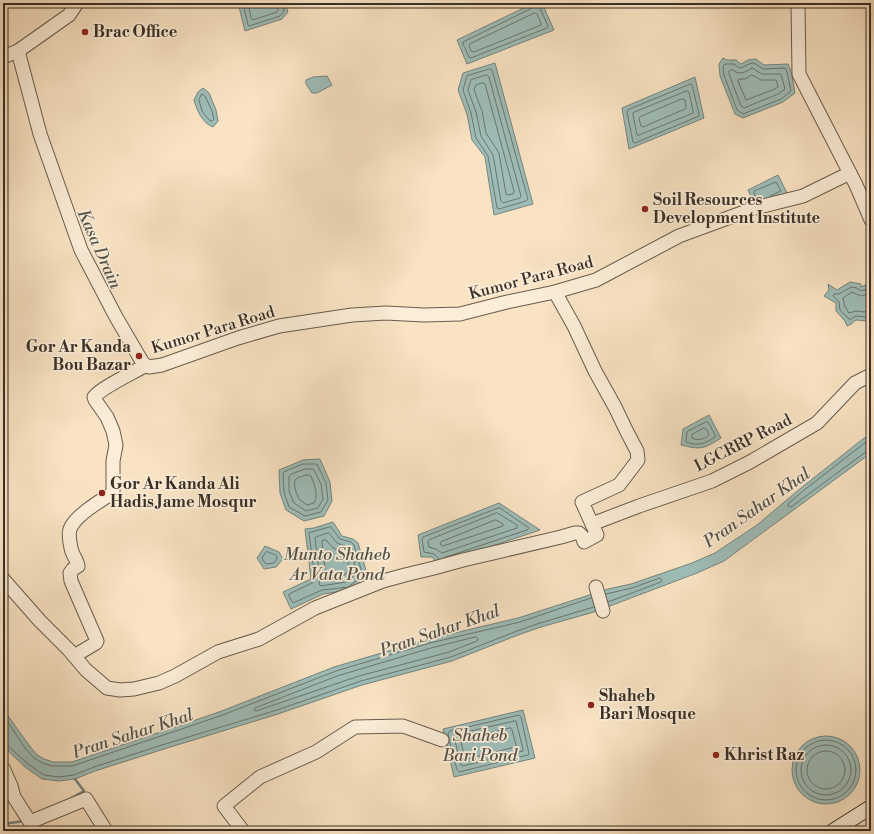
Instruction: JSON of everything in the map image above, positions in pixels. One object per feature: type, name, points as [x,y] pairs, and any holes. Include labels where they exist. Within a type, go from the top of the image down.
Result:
[{"type":"main road","points":[[833,831],[871,807]]},
{"type":"street","points":[[3,56],[18,51],[69,15],[77,3]]},
{"type":"street","points":[[798,3],[799,74],[850,173],[871,220]]},
{"type":"street","name":"Kumor Para Road","points":[[18,51],[40,134],[81,250],[116,317],[144,365],[149,367],[162,365],[238,338],[279,326],[352,315],[386,313],[424,315],[460,314],[555,292],[596,280],[679,236],[755,208],[803,196],[850,173]]},
{"type":"street","points":[[3,579],[86,670],[107,688],[120,690],[159,684],[218,652],[259,639],[315,608],[383,581],[575,533],[579,533],[582,536],[584,542],[597,535],[582,502],[619,485],[638,460],[637,451],[595,371],[574,326],[555,292]]},
{"type":"street","points":[[74,656],[97,641],[71,581],[70,573],[78,566],[78,562],[71,550],[69,530],[80,517],[101,500],[113,493],[113,461],[116,445],[113,430],[107,418],[94,400],[94,397],[96,394],[111,385],[146,366]]},
{"type":"street","name":"LGCRRP Road","points":[[592,524],[712,481],[750,462],[817,424],[855,383],[871,375]]},
{"type":"street","points":[[596,587],[603,611]]},
{"type":"street","points":[[244,831],[224,806],[260,777],[316,752],[355,727],[403,726],[442,740]]},
{"type":"street","points":[[3,768],[14,797],[30,822],[86,799],[106,831]]},
{"type":"water","points":[[238,3],[285,3],[288,12],[282,19],[245,31]]},
{"type":"water","points":[[534,3],[542,3],[554,30],[467,64],[457,40]]},
{"type":"water","points":[[723,58],[727,60],[736,60],[741,64],[748,60],[756,59],[764,65],[788,64],[791,71],[795,93],[783,102],[743,118],[735,114],[720,76],[719,64]]},
{"type":"water","points":[[495,63],[533,204],[494,215],[485,157],[472,140],[467,114],[458,90],[463,73]]},
{"type":"water","points":[[327,76],[332,85],[317,93],[312,93],[306,84],[306,80],[313,77]]},
{"type":"water","points":[[695,77],[704,118],[629,149],[622,108]]},
{"type":"water","points":[[203,88],[209,93],[216,110],[218,121],[213,127],[203,119],[198,112],[194,100],[198,92]]},
{"type":"water","points":[[778,175],[787,193],[756,207],[748,190]]},
{"type":"water","points":[[850,282],[861,284],[861,287],[870,283],[871,284],[871,319],[867,321],[856,320],[847,326],[845,321],[836,311],[836,303],[824,296],[829,290],[828,284],[837,290]]},
{"type":"water","points":[[709,415],[721,438],[702,448],[693,448],[681,445],[683,429]]},
{"type":"water","points":[[871,433],[871,453],[724,561],[697,573],[594,612],[541,627],[452,661],[362,685],[278,714],[95,771],[75,779],[59,781],[42,779],[25,767],[3,746],[3,709],[36,754],[53,762],[72,762],[219,712],[334,667],[429,639],[518,618],[608,589],[631,584],[692,563],[715,553],[757,525]]},
{"type":"water","points":[[320,459],[330,482],[332,501],[324,516],[304,521],[286,510],[280,493],[279,470],[303,460]]},
{"type":"water","points":[[499,503],[540,530],[438,564],[432,557],[421,557],[418,535]]},
{"type":"water","name":"Munto Shaheb Ar Vata Pond","points":[[333,522],[342,536],[353,539],[358,543],[368,577],[349,590],[323,594],[291,609],[283,592],[311,579],[305,529],[314,528]]},
{"type":"water","points":[[265,546],[279,552],[283,559],[276,567],[264,569],[257,558]]},
{"type":"water","name":"Shaheb Bari Pond","points":[[523,710],[535,758],[454,777],[443,729]]},
{"type":"water","points":[[826,736],[839,739],[850,746],[857,757],[860,770],[857,783],[850,794],[839,801],[826,804],[813,801],[802,794],[795,783],[792,770],[795,757],[802,746],[813,739]]},
{"type":"waterway","points":[[68,800],[84,791],[75,779]]},
{"type":"waterway","points":[[3,824],[24,821]]},
{"type":"place","name":"Brac Office","points":[[85,32]]},
{"type":"place","name":"Soil Resources Development Institute","points":[[645,209]]},
{"type":"place","name":"Gor Ar Kanda Bou Bazar","points":[[139,356]]},
{"type":"place","name":"Gor Ar Kanda Ali Hadis Jame Mosqur","points":[[102,493]]},
{"type":"place","name":"Shaheb Bari Mosque","points":[[591,705]]},
{"type":"place","name":"Khrist Raz","points":[[716,755]]},
{"type":"water label","name":"Kasa Drain","points":[[99,249]]},
{"type":"water label","name":"Pran Sahar Khal","points":[[757,508]]},
{"type":"water label","name":"Pran Sahar Khal","points":[[440,631]]},
{"type":"water label","name":"Pran Sahar Khal","points":[[133,734]]}]
